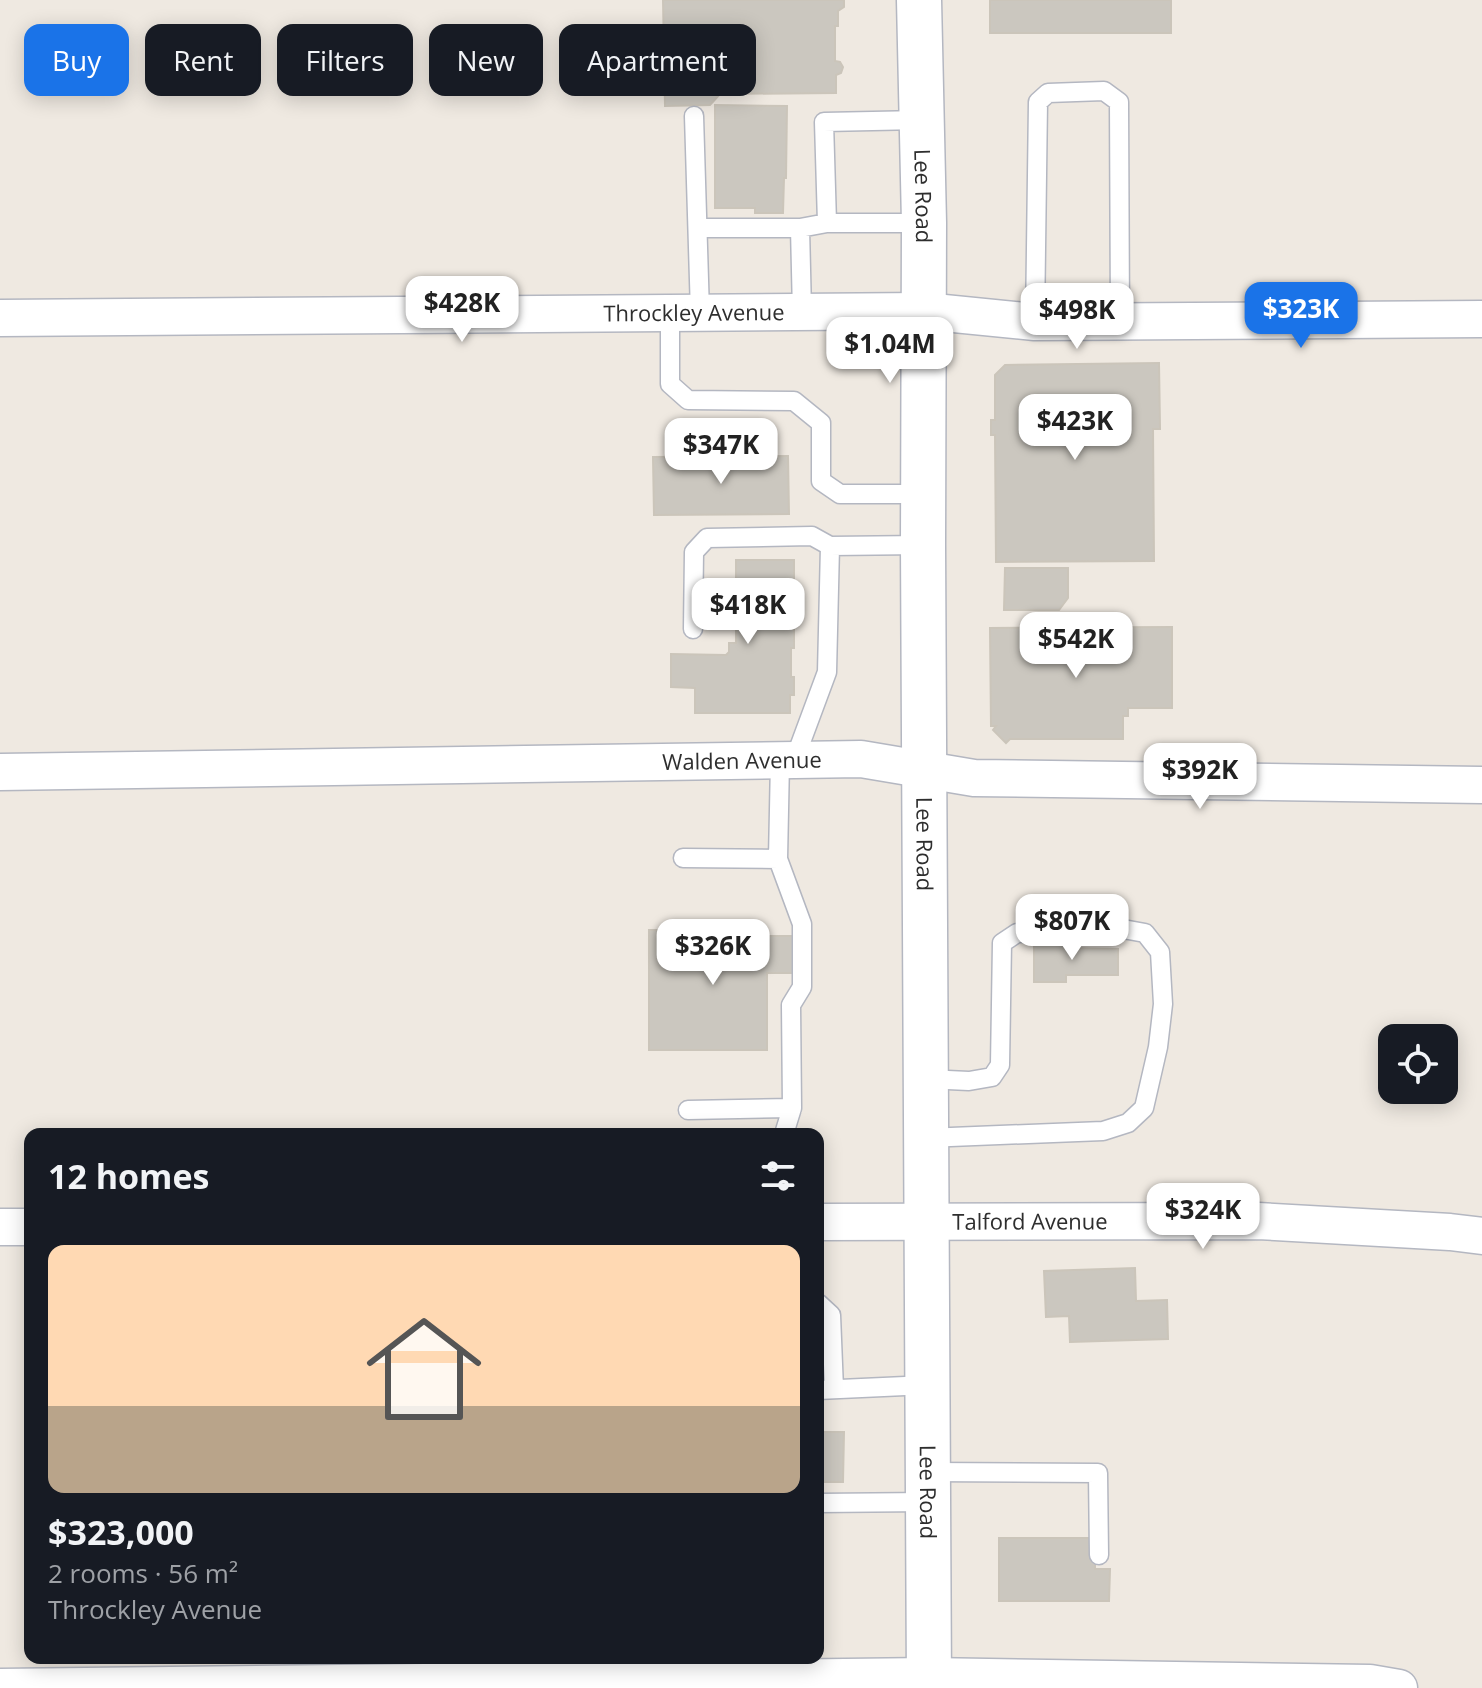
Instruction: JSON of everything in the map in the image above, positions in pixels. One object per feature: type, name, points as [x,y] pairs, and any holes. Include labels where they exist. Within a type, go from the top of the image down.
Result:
[{"type":"main road","name":"Lee Road","points":[[919,0],[924,223],[929,1682]]},
{"type":"street","name":"Throckley Avenue","points":[[0,318],[924,311],[1035,322],[1482,319]]},
{"type":"street","name":"Walden Avenue","points":[[0,772],[861,759],[974,778],[1482,785]]},
{"type":"street","name":"Talford Avenue","points":[[824,1222],[1258,1221],[1482,1236]]},
{"type":"street","points":[[0,1227],[24,1227]]},
{"type":"street","points":[[0,1687],[929,1682],[1370,1683],[1399,1688]]},
{"type":"lane","points":[[1035,322],[1038,102],[1048,93],[1104,91],[1119,102],[1120,321]]},
{"type":"lane","points":[[694,116],[698,228],[670,384],[688,400],[794,401],[821,423],[821,481],[840,494],[923,494]]},
{"type":"lane","points":[[827,223],[824,122],[921,120]]},
{"type":"lane","points":[[698,228],[924,223]]},
{"type":"lane","points":[[800,228],[802,312]]},
{"type":"lane","points":[[693,629],[694,552],[707,538],[812,536],[830,546],[923,545]]},
{"type":"lane","points":[[786,1128],[792,1108],[791,1005],[802,987],[802,924],[778,859],[787,761],[827,672],[830,546]]},
{"type":"lane","points":[[683,858],[778,859]]},
{"type":"lane","points":[[926,1079],[969,1081],[992,1077],[1000,1065],[1002,943],[1017,933],[1123,929],[1145,933],[1160,952],[1163,1004],[1158,1047],[1144,1108],[1128,1123],[1103,1131],[926,1138]]},
{"type":"lane","points":[[688,1110],[792,1108]]},
{"type":"lane","points":[[824,1309],[831,1315],[826,1390],[927,1385]]},
{"type":"lane","points":[[824,1502],[928,1487],[1098,1473],[1099,1555]]},
{"type":"building","points":[[663,0],[844,0],[844,7],[838,11],[838,26],[835,26],[835,61],[843,67],[841,73],[836,75],[836,93],[756,94],[756,24],[663,24]]},
{"type":"building","points":[[990,0],[1171,0],[1171,33],[990,33]]},
{"type":"building","points":[[665,96],[718,96],[710,105],[665,106]]},
{"type":"building","points":[[715,105],[787,106],[783,213],[755,213],[755,208],[715,208]]},
{"type":"building","points":[[1159,363],[1160,429],[1153,429],[1154,561],[996,562],[995,435],[991,435],[991,420],[995,420],[995,375],[1005,365]]},
{"type":"building","points":[[788,456],[789,514],[654,515],[653,457]]},
{"type":"building","points":[[736,560],[794,560],[791,677],[794,677],[794,695],[790,695],[790,713],[695,713],[695,688],[671,687],[671,654],[726,655],[729,643],[736,643],[736,621],[724,621],[724,585],[736,585]]},
{"type":"building","points":[[1005,568],[1068,568],[1068,598],[1059,610],[1004,610]]},
{"type":"building","points":[[1172,627],[1172,708],[1128,708],[1128,716],[1123,716],[1123,739],[1010,739],[1006,743],[993,730],[996,726],[991,726],[990,628]]},
{"type":"building","points":[[649,930],[766,930],[766,936],[797,936],[797,973],[767,973],[767,1050],[649,1050]]},
{"type":"building","points":[[1034,942],[1066,942],[1069,948],[1118,949],[1118,975],[1066,975],[1066,982],[1034,982]]},
{"type":"building","points":[[1135,1268],[1136,1301],[1167,1300],[1168,1339],[1070,1342],[1069,1316],[1046,1317],[1044,1271]]},
{"type":"building","points":[[824,1432],[844,1432],[843,1482],[824,1482]]},
{"type":"building","points":[[999,1538],[1095,1538],[1095,1569],[1110,1569],[1109,1601],[999,1601]]}]
